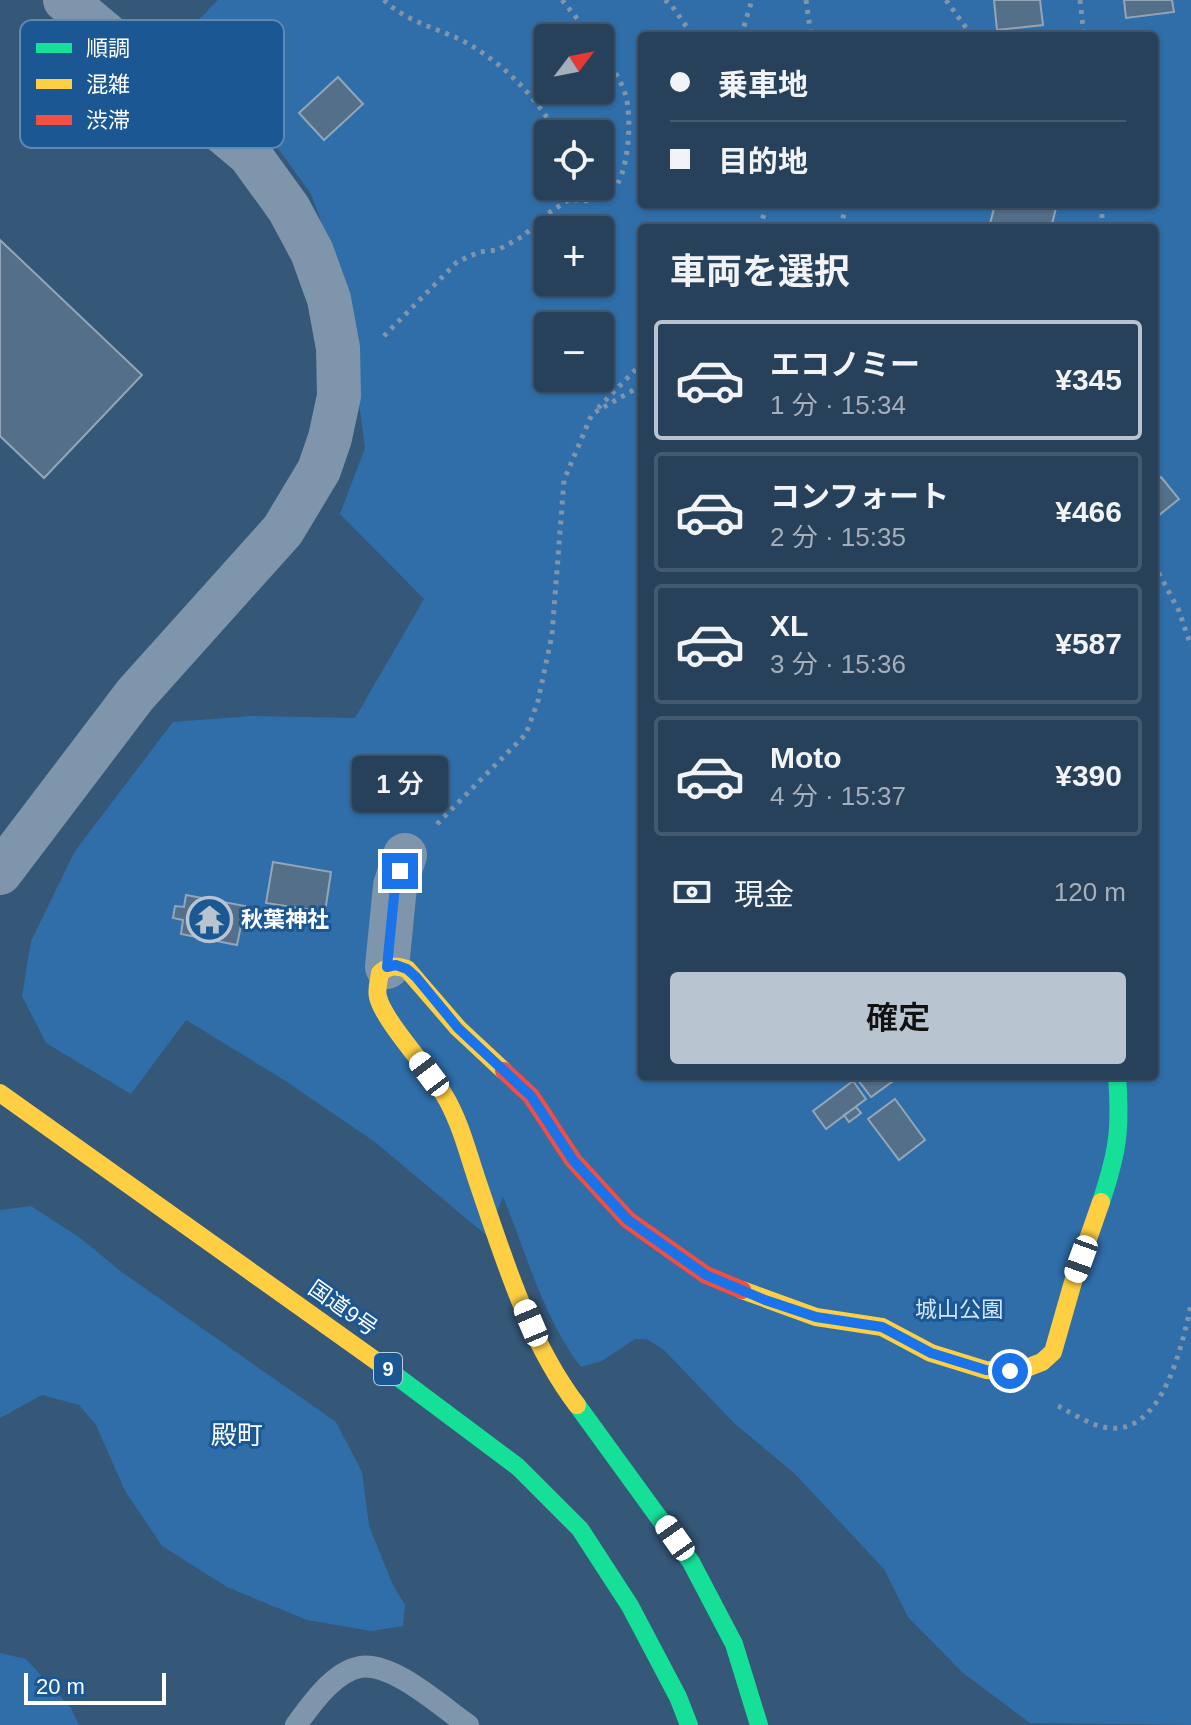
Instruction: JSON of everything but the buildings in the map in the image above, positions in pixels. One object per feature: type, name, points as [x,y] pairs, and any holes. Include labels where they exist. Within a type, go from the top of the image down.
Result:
[{"type":"main road","points":[[759,1725],[734,1644],[691,1562],[561,1384],[505,1261],[454,1114],[444,1094],[385,1012],[377,996],[380,973],[396,965],[416,977],[458,1028],[531,1096],[573,1160],[628,1220],[706,1275],[816,1317],[882,1327],[931,1353],[986,1370],[1010,1371],[1042,1362],[1053,1352],[1059,1339],[1073,1282],[1116,1157],[1120,1120],[1117,1080]]},
{"type":"main road","name":"国道9号","points":[[0,1093],[426,1396],[518,1467],[580,1529],[630,1606],[678,1697],[689,1725]]},
{"type":"street","points":[[65,0],[89,20]]},
{"type":"street","points":[[0,873],[135,695],[283,530],[319,470],[330,438],[339,383],[338,348],[329,299],[312,252],[289,209],[242,148]]},
{"type":"street","points":[[387,967],[395,886],[405,855]]},
{"type":"lane","points":[[296,1725],[324,1691],[341,1676],[360,1667],[382,1669],[404,1679],[468,1725]]},
{"type":"path","points":[[384,0],[410,18],[458,38],[491,61],[519,85],[549,120]]},
{"type":"path","points":[[562,0],[582,24]]},
{"type":"path","points":[[665,0],[690,32]]},
{"type":"path","points":[[742,32],[752,0]]},
{"type":"path","points":[[806,0],[810,32]]},
{"type":"path","points":[[946,0],[969,32]]},
{"type":"path","points":[[1080,0],[1084,32]]},
{"type":"path","points":[[614,74],[626,96],[630,133],[620,180],[614,189]]},
{"type":"path","points":[[339,383],[457,262],[479,252],[498,250],[523,236],[568,200]]},
{"type":"path","points":[[405,855],[526,734],[538,701],[552,635],[564,480],[592,414],[638,367]]},
{"type":"path","points":[[592,414],[638,387]]},
{"type":"path","points":[[1158,572],[1179,611],[1191,646]]},
{"type":"path","points":[[1029,1367],[1056,1405],[1097,1425],[1121,1427],[1145,1417],[1155,1405],[1182,1342],[1191,1305]]},
{"type":"green space","name":"城山公園","points":[[218,0],[1191,0],[1191,1725],[1030,1723],[963,1673],[908,1617],[884,1569],[794,1473],[735,1424],[663,1349],[646,1339],[635,1339],[602,1361],[581,1367],[546,1307],[503,1197],[487,1236],[375,1142],[284,1080],[186,1020],[131,1094],[46,1043],[22,996],[31,941],[75,851],[173,722],[251,716],[355,718],[424,599],[340,514],[365,448],[343,282],[311,194],[278,148],[284,148],[284,20],[198,20]]},
{"type":"green space","points":[[31,1206],[79,1237],[123,1273],[336,1422],[362,1472],[369,1526],[393,1585],[405,1605],[403,1626],[371,1631],[307,1620],[227,1587],[162,1546],[125,1491],[96,1425],[79,1405],[42,1395],[0,1418],[0,1210]]},
{"type":"green space","points":[[0,1653],[26,1659],[71,1708],[79,1725],[0,1725]]},
{"type":"traffic: fast","points":[[1101,1202],[1117,1140],[1117,1080]]},
{"type":"traffic: fast","points":[[379,1363],[518,1467],[580,1529],[630,1606],[678,1697],[689,1725]]},
{"type":"traffic: fast","points":[[577,1405],[691,1562],[734,1644],[759,1725]]},
{"type":"traffic: slow","points":[[504,1071],[458,1028],[407,969],[393,966],[380,973],[377,994],[382,1007],[449,1103],[519,1299],[545,1354],[577,1405]]},
{"type":"traffic: slow","points":[[0,1093],[379,1363]]},
{"type":"traffic: slow","points":[[742,1290],[816,1317],[882,1327],[931,1353],[986,1370],[1010,1371],[1029,1367],[1042,1362],[1053,1352],[1101,1202]]},
{"type":"traffic: jam","points":[[504,1071],[531,1096],[573,1160],[628,1220],[706,1275],[742,1290]]},
{"type":"place","name":"秋葉神社","points":[[210,919]]},
{"type":"district","name":"殿町","points":[[237,1435]]},
{"type":"route","points":[[400,871],[395,886],[387,967],[396,965],[416,977],[458,1028],[531,1096],[573,1160],[628,1220],[706,1275],[765,1300],[816,1317],[882,1327],[931,1353],[986,1370],[1010,1371]]}]
